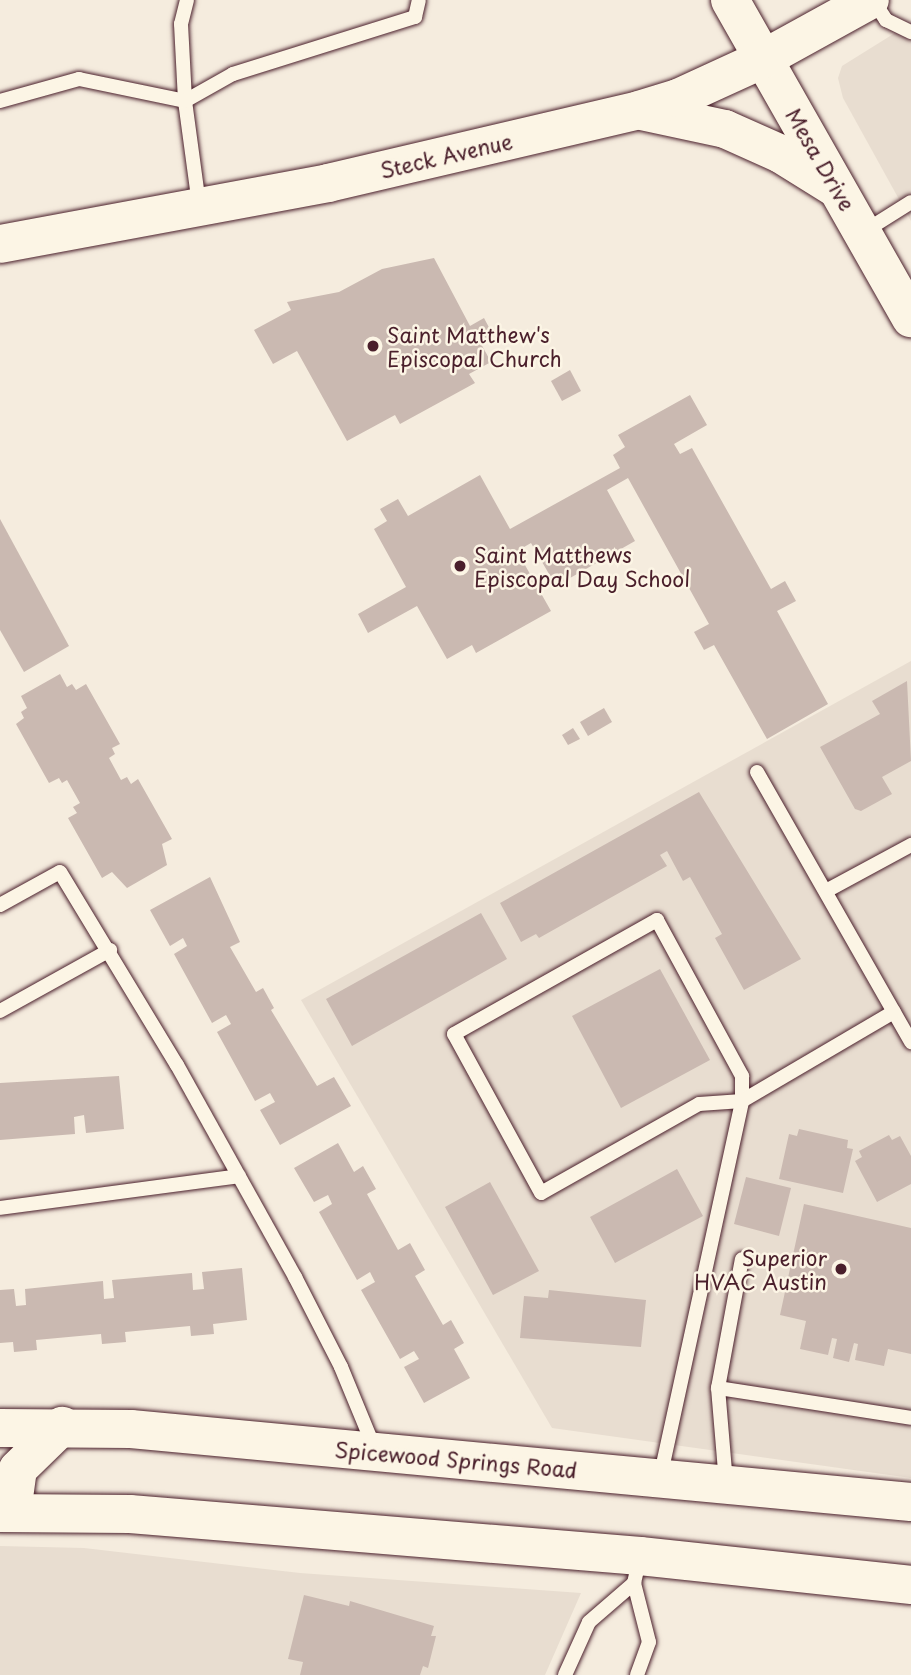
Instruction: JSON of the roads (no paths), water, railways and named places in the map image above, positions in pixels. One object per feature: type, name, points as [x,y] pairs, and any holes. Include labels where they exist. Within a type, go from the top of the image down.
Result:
[{"type":"main road","name":"Mesa Drive","points":[[730,0],[911,318]]},
{"type":"main road","name":"Steck Avenue","points":[[0,244],[200,209],[639,110],[678,98],[762,59],[871,0]]},
{"type":"main road","points":[[639,110],[737,134],[838,189]]},
{"type":"main road","points":[[62,1426],[18,1469],[6,1512],[130,1514],[637,1569],[871,1580],[911,1585]]},
{"type":"main road","name":"Spicewood Springs Road","points":[[0,1429],[62,1426],[911,1502]]},
{"type":"main road","points":[[871,1580],[886,1556],[911,1558]]},
{"type":"lane","points":[[187,0],[181,24],[186,101],[200,209]]},
{"type":"lane","points":[[0,101],[79,79],[186,101],[233,74],[415,17],[419,0]]},
{"type":"lane","points":[[871,0],[886,20],[911,32]]},
{"type":"lane","points":[[863,232],[911,202]]},
{"type":"lane","points":[[757,772],[911,1042]]},
{"type":"lane","points":[[825,891],[911,845]]},
{"type":"lane","points":[[0,905],[60,872],[110,950],[239,1176],[341,1367],[376,1452]]},
{"type":"lane","points":[[660,1478],[742,1101],[742,1076],[657,920],[454,1034],[541,1194],[699,1104],[742,1101],[894,1012]]},
{"type":"lane","points":[[0,1011],[110,950]]},
{"type":"lane","points":[[0,1208],[239,1176]]},
{"type":"lane","points":[[726,1484],[718,1388],[742,1259]]},
{"type":"lane","points":[[718,1388],[911,1418]]},
{"type":"lane","points":[[565,1675],[589,1622],[637,1569]]},
{"type":"lane","points":[[637,1569],[649,1642],[637,1675]]},
{"type":"place","name":"Saint Matthew's Episcopal Church","points":[[373,346]]},
{"type":"place","name":"Saint Matthews Episcopal Day School","points":[[460,566]]},
{"type":"place","name":"Superior HVAC Austin","points":[[841,1269]]}]
